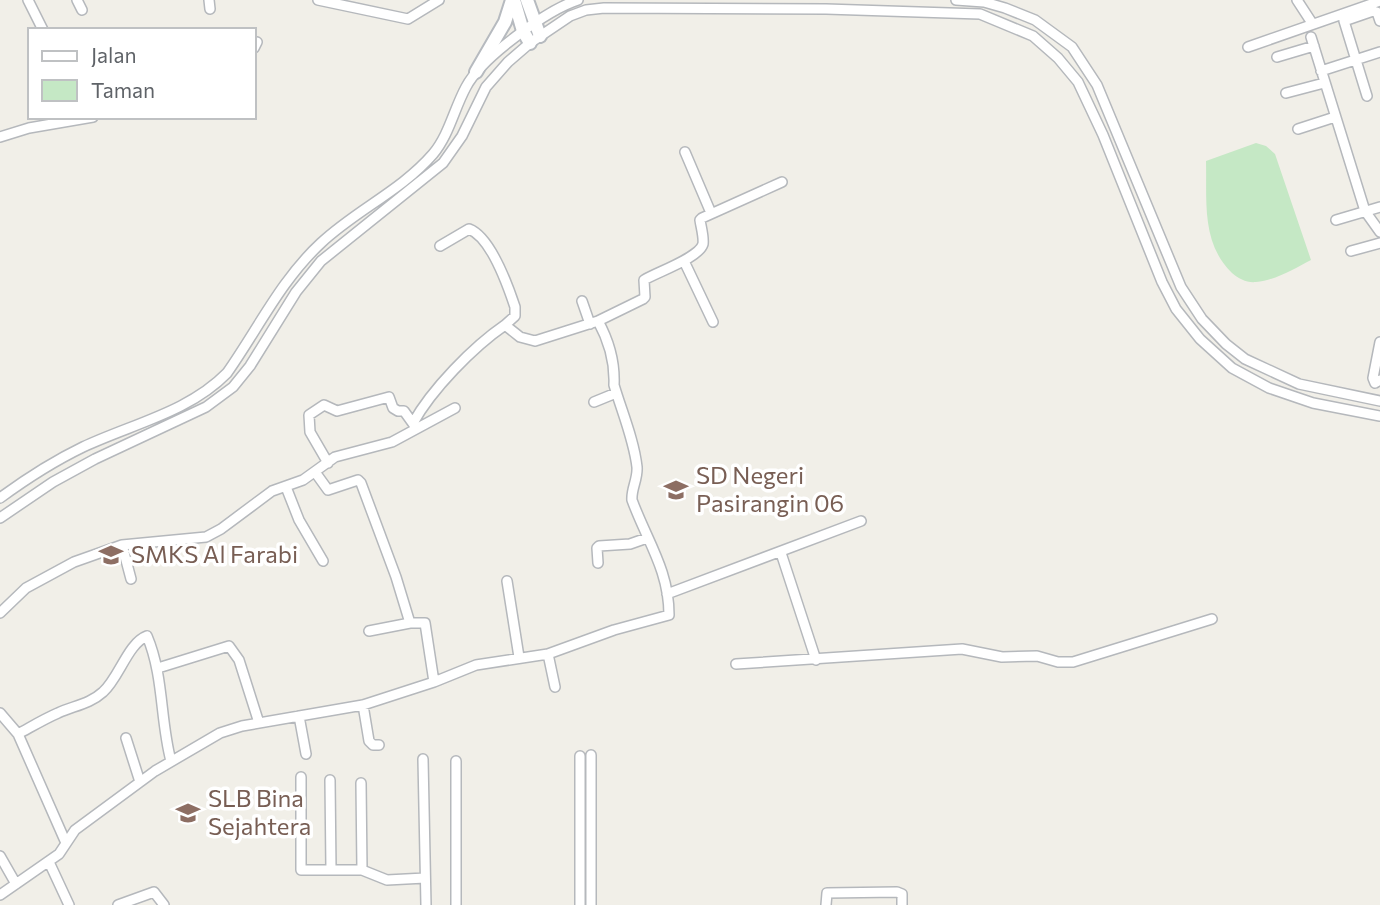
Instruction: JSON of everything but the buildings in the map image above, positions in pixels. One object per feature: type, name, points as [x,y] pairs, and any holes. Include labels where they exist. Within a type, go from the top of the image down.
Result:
[{"type":"street","points":[[28,0],[42,28]]},
{"type":"street","points":[[77,0],[82,10]]},
{"type":"street","points":[[318,0],[408,19],[439,0]]},
{"type":"street","points":[[513,0],[523,31],[535,39]]},
{"type":"street","points":[[0,498],[22,482],[82,448],[195,399],[218,383],[237,360],[299,265],[334,232],[403,184],[434,153],[445,135],[465,88],[505,22],[513,0]]},
{"type":"street","points":[[527,0],[534,23],[535,39]]},
{"type":"street","points":[[476,72],[534,23],[562,5],[578,0]]},
{"type":"street","points":[[956,0],[984,2],[1035,20],[1072,47],[1097,85],[1181,287],[1202,319],[1226,344],[1245,359],[1299,384],[1376,400],[1378,382],[1373,371],[1380,342]]},
{"type":"street","points":[[1297,0],[1312,23]]},
{"type":"street","points":[[1248,47],[1380,1]]},
{"type":"street","points":[[0,518],[53,482],[95,459],[206,407],[233,387],[250,366],[296,292],[321,261],[443,163],[462,136],[486,87],[508,62],[535,39],[570,16],[586,10],[779,5],[980,14],[1033,36],[1058,58],[1078,82],[1162,282],[1176,309],[1200,339],[1232,368],[1269,388],[1294,397],[1380,416]]},
{"type":"street","points":[[1367,96],[1344,21],[1375,11],[1380,22]]},
{"type":"street","points":[[1277,57],[1312,42],[1365,211],[1380,232]]},
{"type":"street","points":[[1321,71],[1380,52]]},
{"type":"street","points":[[1286,93],[1324,83]]},
{"type":"street","points":[[1298,129],[1335,117]]},
{"type":"street","points":[[0,137],[29,128],[79,119]]},
{"type":"street","points":[[685,152],[711,213]]},
{"type":"street","points":[[505,325],[520,337],[535,341],[594,322],[643,299],[644,280],[684,261],[702,247],[700,219],[782,182]]},
{"type":"street","points":[[1336,220],[1380,207]]},
{"type":"street","points":[[0,613],[26,588],[74,562],[122,545],[206,537],[272,491],[303,480],[338,456],[392,442],[414,426],[435,389],[486,339],[515,316],[515,307],[486,242],[476,232],[469,229],[440,246]]},
{"type":"street","points":[[1351,251],[1380,243]]},
{"type":"street","points":[[684,261],[713,322]]},
{"type":"street","points":[[0,895],[59,854],[75,830],[140,782],[220,733],[259,723],[363,705],[477,665],[548,654],[614,630],[667,617],[667,594],[661,565],[631,497],[637,469],[616,393],[611,355],[582,301]]},
{"type":"street","points":[[1294,397],[1299,384]]},
{"type":"street","points":[[594,402],[616,393]]},
{"type":"street","points":[[328,463],[310,432],[309,415],[324,405],[337,411],[389,397],[395,411],[404,411],[414,426]]},
{"type":"street","points":[[414,426],[427,425],[455,408]]},
{"type":"street","points":[[315,472],[328,490],[359,481],[396,577],[410,622]]},
{"type":"street","points":[[286,487],[299,520],[323,561]]},
{"type":"street","points":[[667,594],[861,521]]},
{"type":"street","points":[[598,563],[597,548],[630,544],[647,538]]},
{"type":"street","points":[[122,545],[131,579]]},
{"type":"street","points":[[781,553],[816,660]]},
{"type":"street","points":[[507,581],[519,657]]},
{"type":"street","points":[[736,664],[962,649],[1002,657],[1037,656],[1058,662],[1073,662],[1212,619]]},
{"type":"street","points":[[369,631],[410,622],[426,624],[434,682]]},
{"type":"street","points":[[18,734],[92,700],[103,692],[115,680],[138,641],[145,637],[148,638],[158,668],[164,733],[171,761]]},
{"type":"street","points":[[158,668],[229,646],[239,660],[259,723]]},
{"type":"street","points":[[548,654],[555,687]]},
{"type":"street","points":[[363,705],[369,741],[373,745],[379,745]]},
{"type":"street","points":[[0,713],[18,734],[66,842]]},
{"type":"street","points":[[299,716],[306,754]]},
{"type":"street","points":[[126,738],[140,782]]},
{"type":"street","points":[[591,755],[591,905]]},
{"type":"street","points":[[580,756],[580,905]]},
{"type":"street","points":[[423,759],[426,905]]},
{"type":"street","points":[[456,761],[456,905]]},
{"type":"street","points":[[301,777],[301,870],[362,870],[387,880],[425,878]]},
{"type":"street","points":[[330,780],[331,870]]},
{"type":"street","points":[[361,783],[362,870]]},
{"type":"street","points":[[0,856],[16,884]]},
{"type":"street","points":[[49,862],[69,905]]},
{"type":"street","points":[[118,905],[155,892],[164,905]]},
{"type":"street","points":[[826,905],[827,893],[847,892],[897,892],[902,894],[902,905]]},
{"type":"green space","points":[[1256,143],[1266,146],[1275,154],[1311,260],[1278,277],[1253,282],[1243,280],[1232,273],[1215,248],[1210,235],[1206,206],[1206,161]]},
{"type":"place","name":"SD Negeri Pasirangin 06","points":[[676,490]]},
{"type":"place","name":"SMKS Al Farabi","points":[[111,555]]},
{"type":"place","name":"SLB Bina Sejahtera","points":[[188,813]]}]
